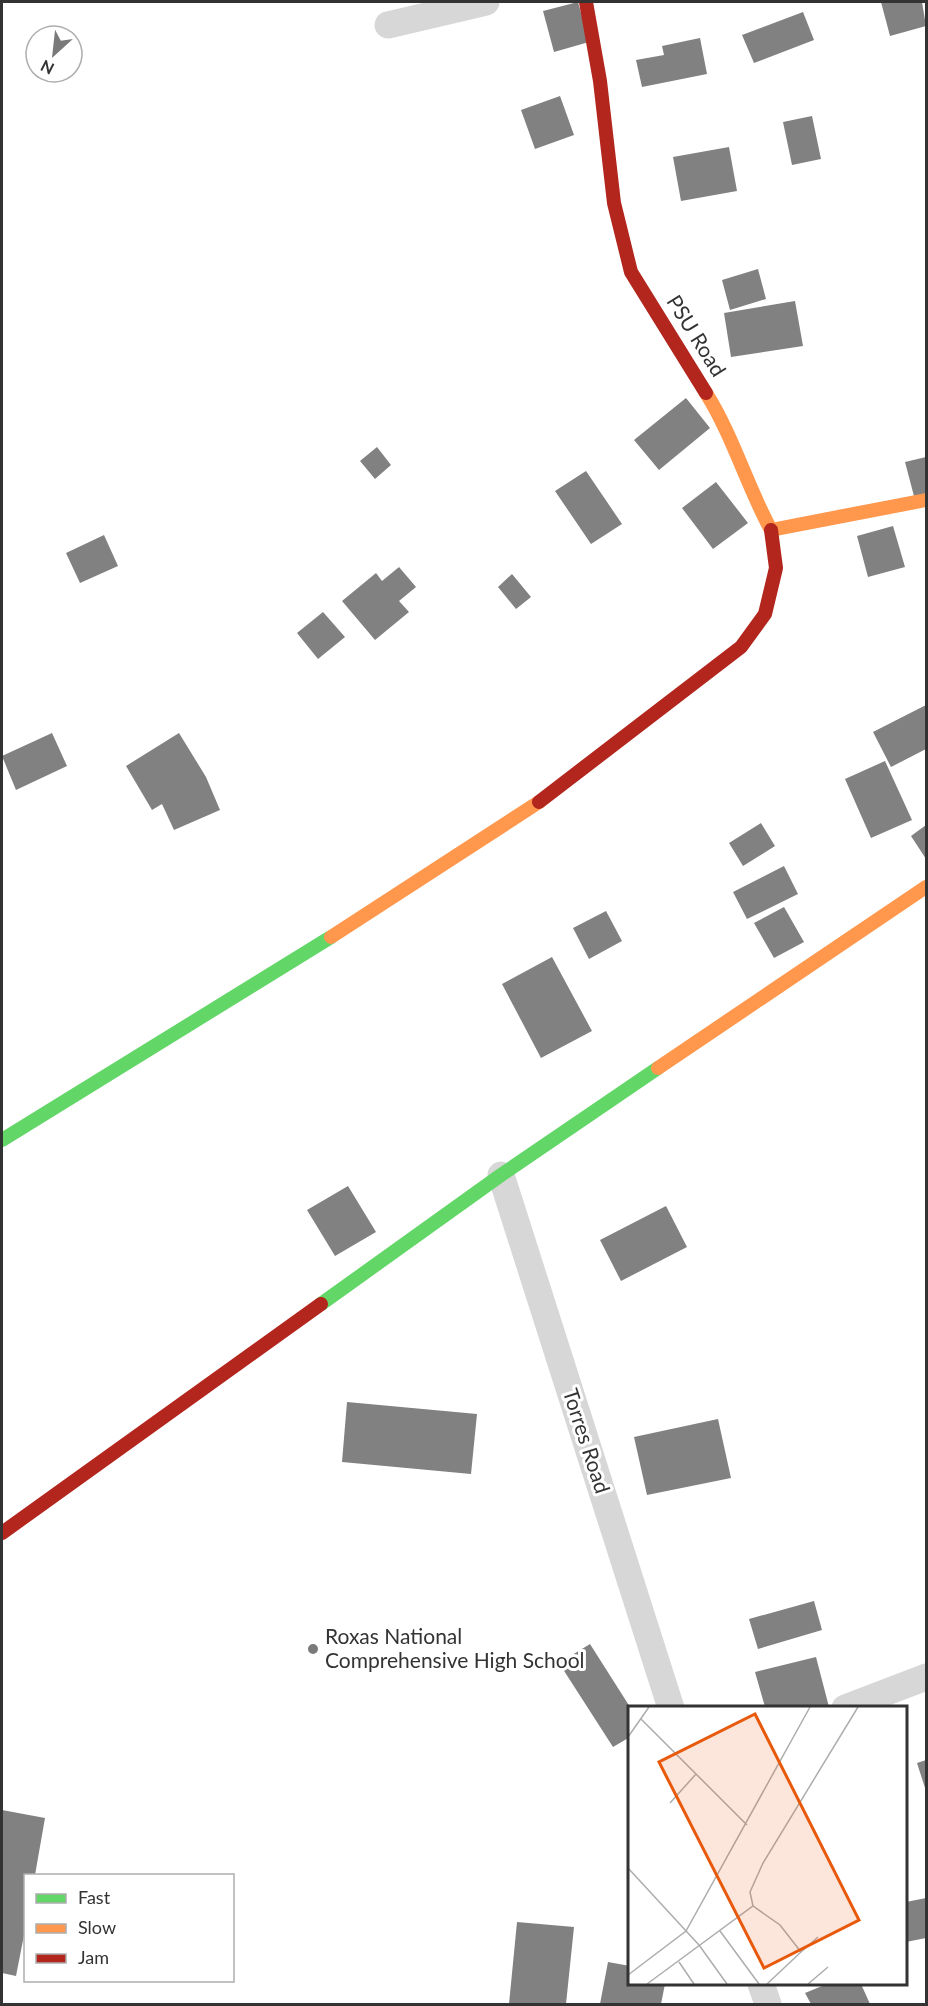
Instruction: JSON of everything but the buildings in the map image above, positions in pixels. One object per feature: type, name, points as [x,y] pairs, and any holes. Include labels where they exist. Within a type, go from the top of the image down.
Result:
[{"type":"street","points":[[388,25],[486,2]]},
{"type":"street","name":"PSU Road","points":[[2,1140],[245,992],[518,818],[741,647],[765,614],[777,568],[771,530],[752,495],[720,415],[631,272],[614,203],[600,81],[586,2]]},
{"type":"street","points":[[771,530],[927,500]]},
{"type":"street","points":[[2,1533],[501,1175],[927,887]]},
{"type":"street","name":"Torres Road","points":[[501,1175],[671,1706]]},
{"type":"street","points":[[848,1706],[927,1677]]},
{"type":"street","points":[[762,1985],[768,2004]]},
{"type":"traffic: fast","points":[[2,1140],[331,937]]},
{"type":"traffic: fast","points":[[321,1304],[501,1175],[658,1068]]},
{"type":"traffic: slow","points":[[706,393],[716,409],[771,530],[926,500]]},
{"type":"traffic: slow","points":[[331,937],[539,802]]},
{"type":"traffic: slow","points":[[658,1068],[926,887]]},
{"type":"traffic: jam","points":[[586,2],[600,81],[614,203],[631,272],[706,393]]},
{"type":"traffic: jam","points":[[539,802],[741,647],[765,614],[776,568],[771,530]]},
{"type":"traffic: jam","points":[[2,1533],[321,1304]]},
{"type":"place","name":"Roxas National Comprehensive High School","points":[[313,1649]]}]
